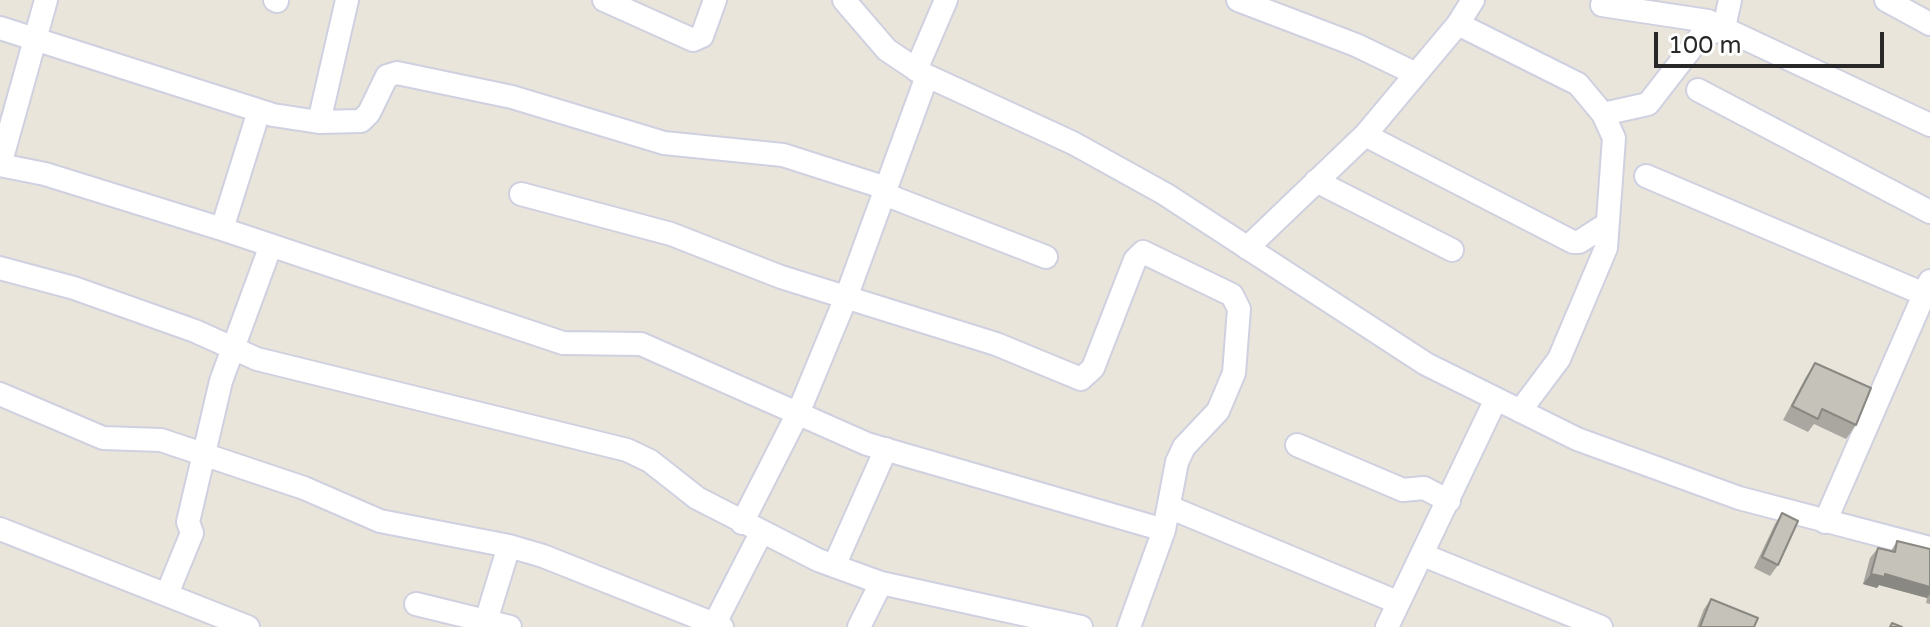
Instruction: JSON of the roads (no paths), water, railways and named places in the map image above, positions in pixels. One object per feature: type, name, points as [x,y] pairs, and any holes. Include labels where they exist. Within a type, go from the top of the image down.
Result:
[{"type":"street","points":[[46,0],[9,93],[0,165],[45,174],[222,229],[563,343],[641,344],[799,411],[835,431],[886,449],[1164,530]]},
{"type":"street","points":[[319,122],[347,0]]},
{"type":"street","points":[[604,0],[693,40],[702,36],[715,0]]},
{"type":"street","points":[[844,0],[887,50],[922,73],[1073,143],[1165,194],[1426,364],[1577,439],[1739,498],[1930,548]]},
{"type":"street","points":[[0,394],[103,438],[152,438],[304,488],[380,521],[509,546],[718,625],[751,528],[847,295],[885,191],[946,0]]},
{"type":"street","points":[[1247,248],[1365,135],[1458,24],[1473,0]]},
{"type":"street","points":[[1724,28],[1730,0]]},
{"type":"street","points":[[1886,0],[1930,24]]},
{"type":"street","points":[[1252,3],[1356,45],[1416,74]]},
{"type":"street","points":[[1602,5],[1691,17],[1724,28],[1930,125]]},
{"type":"street","points":[[1458,24],[1569,79],[1591,95],[1614,138],[1601,263],[1559,359],[1520,411]]},
{"type":"street","points":[[0,28],[259,111],[319,122],[361,121],[369,113],[387,76],[397,73],[512,97],[664,143],[793,158],[885,191],[1046,257]]},
{"type":"street","points":[[1603,114],[1648,104],[1700,37],[1724,28]]},
{"type":"street","points":[[1698,90],[1930,212]]},
{"type":"street","points":[[222,229],[259,111]]},
{"type":"street","points":[[1365,135],[1573,242],[1579,242],[1607,224]]},
{"type":"street","points":[[1646,176],[1927,288],[1825,522]]},
{"type":"street","points":[[1316,181],[1452,250]]},
{"type":"street","points":[[521,194],[671,234],[781,277],[847,295],[996,344],[1081,379],[1093,368],[1135,260],[1143,252],[1232,295],[1239,309],[1234,373],[1218,411],[1184,447],[1177,462],[1164,530],[1134,625]]},
{"type":"street","points":[[167,594],[192,533],[188,522],[206,457],[221,381],[271,245]]},
{"type":"street","points":[[0,268],[74,288],[281,366],[627,450],[650,461],[697,498],[751,528],[834,566],[881,583],[1040,622],[1081,627]]},
{"type":"street","points":[[1387,627],[1496,399]]},
{"type":"street","points":[[1297,445],[1403,490],[1424,488],[1449,501]]},
{"type":"street","points":[[834,566],[886,449]]},
{"type":"street","points":[[1169,507],[1397,602]]},
{"type":"street","points":[[0,529],[248,627]]},
{"type":"street","points":[[486,621],[509,546]]},
{"type":"street","points":[[1423,555],[1601,627]]},
{"type":"street","points":[[859,627],[881,583]]},
{"type":"street","points":[[416,604],[510,627]]}]
